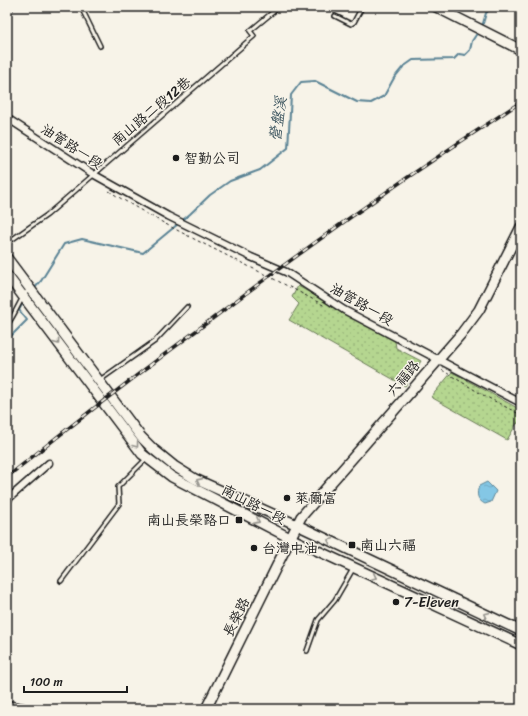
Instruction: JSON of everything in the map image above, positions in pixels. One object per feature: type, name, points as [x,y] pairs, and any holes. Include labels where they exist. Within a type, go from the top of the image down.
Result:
[{"type":"street","points":[[436,7],[521,50]]},
{"type":"street","name":"油管路一段","points":[[7,118],[93,174],[168,216],[251,257],[286,272],[344,310],[436,362],[521,403]]},
{"type":"street","name":"六福路","points":[[290,538],[301,517],[461,334],[479,310],[521,227]]},
{"type":"street","name":"南山路一段","points":[[7,258],[141,437],[174,466],[195,479],[297,525],[521,631]]},
{"type":"street","name":"南山路一段","points":[[7,275],[142,454],[177,480],[290,538],[521,645]]},
{"type":"street","points":[[7,500],[49,463]]},
{"type":"street","name":"長榮路","points":[[206,709],[290,538]]},
{"type":"street","points":[[7,704],[32,709]]},
{"type":"lane","points":[[81,7],[100,46]]},
{"type":"lane","name":"南山路二段12巷","points":[[7,243],[47,215],[254,36],[250,31],[278,7]]},
{"type":"lane","points":[[335,16],[350,24],[354,22],[362,7]]},
{"type":"lane","points":[[7,325],[23,297],[30,289]]},
{"type":"lane","points":[[98,381],[155,341],[187,307]]},
{"type":"lane","points":[[61,581],[119,504],[118,487],[147,458]]},
{"type":"lane","points":[[307,651],[318,620],[335,600],[354,567]]},
{"type":"path","points":[[161,223],[242,262],[327,307]]},
{"type":"path","points":[[436,362],[483,395],[521,415]]},
{"type":"path","points":[[398,709],[411,707],[417,709]]},
{"type":"green space","points":[[298,286],[395,341],[396,348],[421,361],[405,386],[289,320],[299,304],[292,297]]},
{"type":"green space","points":[[452,372],[521,410],[521,424],[517,423],[507,440],[431,397]]},
{"type":"water","points":[[487,482],[496,491],[491,502],[485,504],[479,499],[478,492],[479,486]]},
{"type":"waterway","name":"營盤溪","points":[[482,27],[486,13],[492,7]]},
{"type":"waterway","name":"營盤溪","points":[[33,290],[41,281],[64,244],[82,239],[143,253],[190,214],[210,195],[230,181],[260,170],[288,148],[291,95],[301,82],[315,81],[357,102],[371,103],[384,96],[394,78],[403,67],[413,60],[454,59],[459,54],[465,55],[470,50],[472,41],[478,32]]},
{"type":"waterway","name":"營盤溪","points":[[7,340],[27,320],[19,310],[24,301]]},
{"type":"railway","points":[[7,477],[134,377],[288,263],[403,181],[521,102]]},
{"type":"place","name":"智勤公司","points":[[176,158]]},
{"type":"place","name":"萊爾富","points":[[287,498]]},
{"type":"place","name":"南山長榮路口","points":[[239,520]]},
{"type":"place","name":"南山六福","points":[[352,545]]},
{"type":"place","name":"台灣中油","points":[[254,548]]},
{"type":"place","name":"7-Eleven","points":[[396,602]]}]
